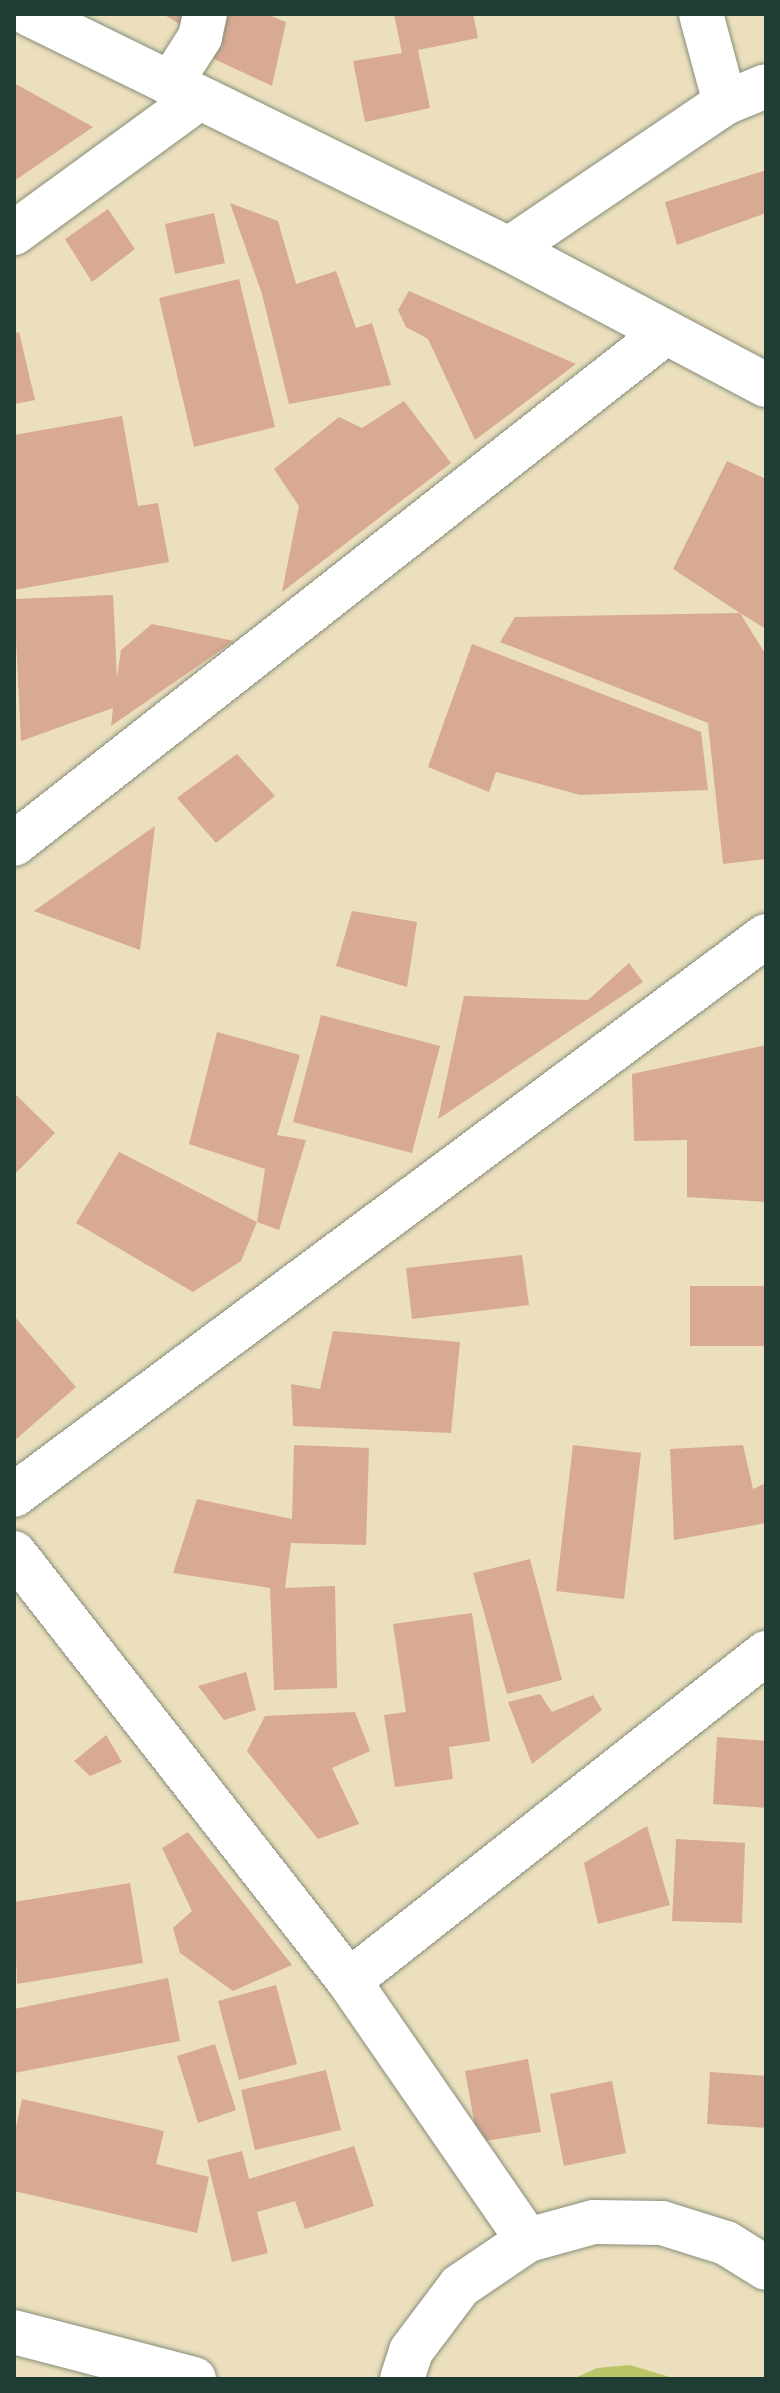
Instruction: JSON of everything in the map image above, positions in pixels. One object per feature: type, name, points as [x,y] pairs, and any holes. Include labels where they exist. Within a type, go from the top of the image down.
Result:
[{"type":"street","points":[[29,14],[509,249],[664,334],[766,385]]},
{"type":"street","points":[[14,233],[184,92],[205,14]]},
{"type":"street","points":[[701,14],[725,103]]},
{"type":"street","points":[[509,249],[725,103],[766,86]]},
{"type":"street","points":[[14,844],[664,334]]},
{"type":"street","points":[[14,1495],[766,936]]},
{"type":"street","points":[[14,1553],[349,1981],[528,2240]]},
{"type":"street","points":[[349,1981],[766,1653]]},
{"type":"street","points":[[402,2379],[411,2351],[460,2286],[528,2240],[594,2222],[662,2223],[726,2243],[766,2268]]},
{"type":"street","points":[[14,2332],[194,2379]]},
{"type":"green space","points":[[630,2365],[676,2379],[573,2379],[597,2368]]},
{"type":"building","points":[[163,14],[196,14],[196,34]]},
{"type":"building","points":[[222,14],[266,14],[286,22],[272,86],[212,58]]},
{"type":"building","points":[[394,14],[473,14],[478,38],[418,50],[430,108],[365,122],[353,61],[402,53]]},
{"type":"building","points":[[14,83],[93,127],[14,181]]},
{"type":"building","points":[[766,170],[766,213],[677,245],[665,202]]},
{"type":"building","points":[[230,203],[278,221],[296,284],[336,271],[356,328],[372,323],[391,385],[289,404],[262,294]]},
{"type":"building","points":[[108,209],[135,249],[92,282],[65,239]]},
{"type":"building","points":[[214,213],[225,263],[175,274],[165,224]]},
{"type":"building","points":[[239,279],[275,427],[194,447],[159,298]]},
{"type":"building","points":[[409,291],[576,364],[475,440],[428,339],[406,327],[398,310]]},
{"type":"building","points":[[19,332],[35,400],[14,404],[14,334]]},
{"type":"building","points":[[404,401],[451,463],[282,592],[299,506],[274,469],[339,417],[362,428]]},
{"type":"building","points":[[122,416],[138,506],[158,503],[169,562],[14,590],[14,435]]},
{"type":"building","points":[[727,461],[766,479],[766,629],[673,569]]},
{"type":"building","points":[[113,595],[117,678],[121,650],[152,624],[234,641],[111,726],[113,708],[21,741],[14,599]]},
{"type":"building","points":[[740,613],[766,655],[766,859],[723,864],[708,723],[500,642],[515,617]]},
{"type":"building","points":[[472,644],[701,732],[708,790],[580,795],[496,772],[489,792],[428,767]]},
{"type":"building","points":[[237,754],[275,796],[216,843],[177,798]]},
{"type":"building","points":[[155,826],[140,950],[34,911]]},
{"type":"building","points":[[352,911],[417,922],[407,987],[336,966]]},
{"type":"building","points":[[629,963],[643,982],[438,1119],[464,996],[588,1000]]},
{"type":"building","points":[[321,1015],[440,1046],[412,1153],[293,1122]]},
{"type":"building","points":[[217,1032],[300,1055],[277,1135],[306,1140],[279,1230],[257,1222],[265,1169],[189,1144]]},
{"type":"building","points":[[766,1045],[766,1202],[687,1197],[687,1140],[634,1141],[632,1074]]},
{"type":"building","points":[[14,1093],[55,1133],[14,1175]]},
{"type":"building","points":[[119,1152],[257,1222],[241,1261],[193,1292],[76,1223]]},
{"type":"building","points":[[522,1255],[529,1305],[412,1319],[406,1268]]},
{"type":"building","points":[[690,1286],[766,1286],[766,1346],[690,1346]]},
{"type":"building","points":[[14,1316],[76,1387],[14,1441]]},
{"type":"building","points":[[333,1331],[460,1342],[451,1433],[293,1426],[291,1384],[320,1389]]},
{"type":"building","points":[[294,1445],[369,1448],[366,1545],[291,1543],[285,1588],[335,1586],[337,1688],[274,1690],[270,1588],[173,1573],[197,1499],[292,1519]]},
{"type":"building","points":[[573,1445],[641,1453],[624,1599],[556,1591]]},
{"type":"building","points":[[743,1445],[753,1489],[766,1483],[766,1523],[674,1540],[670,1449]]},
{"type":"building","points":[[530,1559],[562,1680],[507,1694],[473,1573]]},
{"type":"building","points":[[472,1613],[490,1741],[449,1747],[453,1779],[395,1787],[384,1715],[406,1712],[393,1624]]},
{"type":"building","points":[[246,1672],[256,1710],[224,1720],[198,1686]]},
{"type":"building","points":[[540,1694],[552,1712],[593,1695],[602,1710],[532,1764],[508,1702]]},
{"type":"building","points":[[355,1712],[370,1751],[332,1768],[359,1824],[318,1839],[247,1751],[265,1716]]},
{"type":"building","points":[[106,1735],[122,1762],[90,1776],[74,1761]]},
{"type":"building","points":[[717,1737],[766,1741],[766,1808],[713,1804]]},
{"type":"building","points":[[647,1826],[670,1905],[598,1924],[584,1863]]},
{"type":"building","points":[[188,1832],[292,1965],[233,1991],[180,1953],[173,1928],[192,1911],[162,1848]]},
{"type":"building","points":[[676,1839],[745,1843],[742,1923],[672,1921]]},
{"type":"building","points":[[130,1883],[143,1963],[17,1984],[14,1902]]},
{"type":"building","points":[[168,1978],[180,2041],[14,2073],[14,2009]]},
{"type":"building","points":[[276,1985],[297,2064],[239,2080],[218,2001]]},
{"type":"building","points":[[215,2044],[236,2110],[198,2123],[177,2056]]},
{"type":"building","points":[[528,2059],[541,2132],[478,2142],[465,2071]]},
{"type":"building","points":[[326,2070],[341,2130],[255,2150],[241,2090]]},
{"type":"building","points":[[710,2072],[766,2076],[766,2128],[707,2124]]},
{"type":"building","points":[[612,2081],[626,2153],[564,2166],[550,2094]]},
{"type":"building","points":[[22,2099],[164,2131],[156,2164],[209,2177],[197,2233],[14,2191],[14,2137]]},
{"type":"building","points":[[354,2146],[374,2206],[305,2229],[295,2201],[257,2212],[268,2253],[232,2262],[207,2160],[242,2151],[249,2179]]}]
